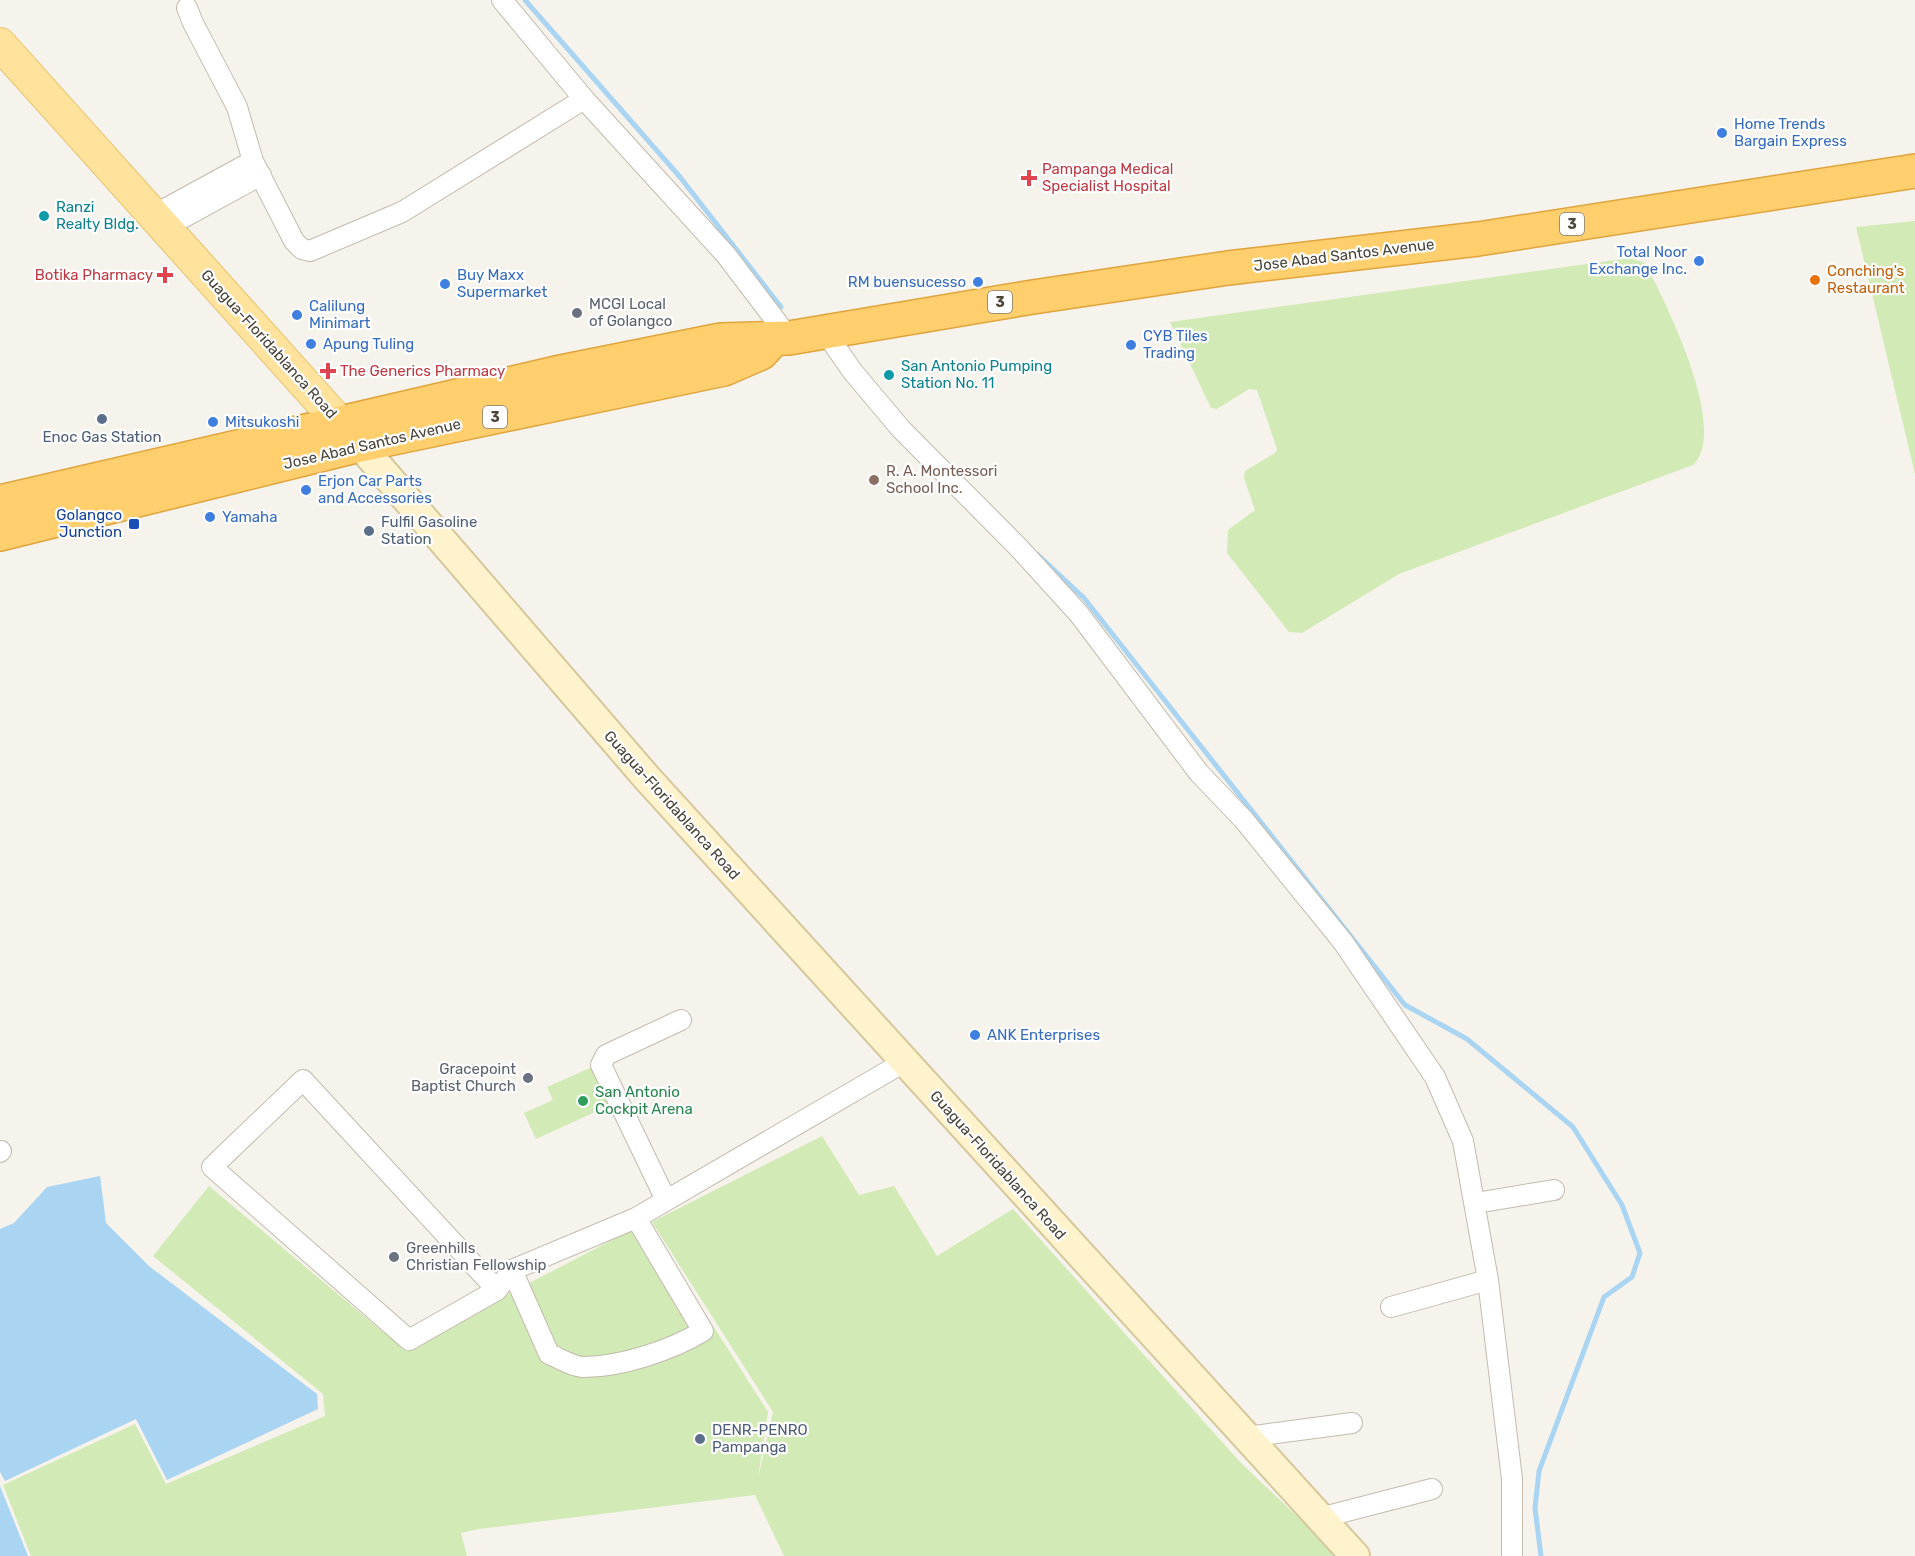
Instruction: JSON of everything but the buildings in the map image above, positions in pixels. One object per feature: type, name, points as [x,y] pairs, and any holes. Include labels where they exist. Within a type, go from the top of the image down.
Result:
[{"type":"highway","name":"Jose Abad Santos Avenue","points":[[0,534],[556,373],[721,340],[781,339],[1204,272],[1478,239],[1915,171]]},
{"type":"highway","name":"Jose Abad Santos Avenue","points":[[0,502],[350,433]]},
{"type":"main road","name":"Guagua-Floridablanca Road","points":[[0,44],[350,433],[647,778],[1355,1556]]},
{"type":"street","points":[[502,0],[584,99],[726,255],[781,339]]},
{"type":"street","points":[[187,8],[237,107],[257,168],[294,241],[302,249],[310,250],[402,212],[584,99]]},
{"type":"street","points":[[158,222],[257,168]]},
{"type":"street","points":[[825,332],[853,372],[901,429],[1019,548],[1079,614],[1199,773],[1244,820],[1343,942],[1435,1077],[1462,1141],[1476,1203],[1488,1280],[1512,1479],[1512,1556]]},
{"type":"street","points":[[666,1200],[601,1065],[606,1055],[681,1020]]},
{"type":"street","points":[[497,1290],[303,1080],[212,1167],[409,1340],[497,1290],[512,1270],[636,1218],[904,1062]]},
{"type":"street","points":[[1476,1203],[1554,1191]]},
{"type":"street","points":[[512,1270],[549,1354],[582,1368],[657,1354],[680,1345],[703,1331],[636,1218]]},
{"type":"street","points":[[1391,1307],[1488,1280]]},
{"type":"street","points":[[1247,1437],[1352,1423]]},
{"type":"street","points":[[1320,1518],[1432,1489]]},
{"type":"green space","points":[[1915,221],[1915,474],[1856,227]]},
{"type":"green space","points":[[1630,258],[1645,263],[1679,334],[1690,365],[1704,424],[1702,448],[1693,465],[1399,574],[1302,633],[1289,632],[1227,553],[1228,530],[1255,510],[1244,478],[1245,471],[1275,453],[1277,449],[1257,390],[1249,389],[1217,409],[1211,408],[1170,322]]},
{"type":"green space","name":"San Antonio Cockpit Arena","points":[[599,1064],[617,1102],[536,1139],[524,1113],[553,1100],[547,1087]]},
{"type":"green space","points":[[822,1136],[859,1195],[894,1186],[937,1256],[1013,1209],[1241,1463],[1320,1538],[1333,1556],[784,1556],[755,1495],[479,1529],[461,1533],[467,1556],[31,1556],[3,1485],[135,1424],[166,1484],[325,1416],[323,1394],[153,1256],[209,1186],[383,1332],[406,1343],[421,1339],[647,1222],[768,1412],[758,1478],[773,1412],[652,1222]]},
{"type":"water","points":[[100,1176],[106,1223],[149,1266],[317,1394],[318,1409],[167,1480],[136,1419],[5,1481],[0,1472],[0,1229],[14,1223],[47,1187]]},
{"type":"water","points":[[0,1486],[28,1556],[0,1556]]},
{"type":"waterway","points":[[525,0],[680,177],[781,307]]},
{"type":"waterway","points":[[1037,554],[1084,598],[1405,1005],[1467,1039],[1573,1127],[1622,1205],[1640,1253],[1632,1277],[1604,1297],[1539,1471],[1535,1508],[1541,1556]]},
{"type":"place","name":"Home Trends Bargain Express","points":[[1722,133]]},
{"type":"place","name":"Pampanga Medical Specialist Hospital","points":[[1029,178]]},
{"type":"place","name":"Ranzi Realty Bldg.","points":[[44,216]]},
{"type":"place","name":"Total Noor Exchange Inc.","points":[[1699,261]]},
{"type":"place","name":"Botika Pharmacy","points":[[165,275]]},
{"type":"place","name":"Conching's Restaurant","points":[[1815,280]]},
{"type":"place","name":"RM buensucesso","points":[[978,282]]},
{"type":"place","name":"Buy Maxx Supermarket","points":[[445,284]]},
{"type":"place","name":"MCGI Local of Golangco","points":[[577,313]]},
{"type":"place","name":"Calilung Minimart","points":[[297,315]]},
{"type":"place","name":"Apung Tuling","points":[[311,344]]},
{"type":"place","name":"CYB Tiles Trading","points":[[1131,345]]},
{"type":"place","name":"The Generics Pharmacy","points":[[328,371]]},
{"type":"place","name":"San Antonio Pumping Station No. 11","points":[[889,375]]},
{"type":"place","name":"Enoc Gas Station","points":[[102,419]]},
{"type":"place","name":"Mitsukoshi","points":[[213,422]]},
{"type":"place","name":"R. A. Montessori School Inc.","points":[[874,480]]},
{"type":"place","name":"Erjon Car Parts and Accessories","points":[[306,490]]},
{"type":"place","name":"Yamaha","points":[[210,517]]},
{"type":"place","name":"Golangco Junction","points":[[134,524]]},
{"type":"place","name":"Fulfil Gasoline Station","points":[[369,531]]},
{"type":"place","name":"ANK Enterprises","points":[[975,1035]]},
{"type":"place","name":"Gracepoint Baptist Church","points":[[528,1078]]},
{"type":"place","name":"San Antonio Cockpit Arena","points":[[583,1101]]},
{"type":"place","name":"Greenhills Christian Fellowship","points":[[394,1257]]},
{"type":"place","name":"DENR-PENRO Pampanga","points":[[700,1439]]}]
